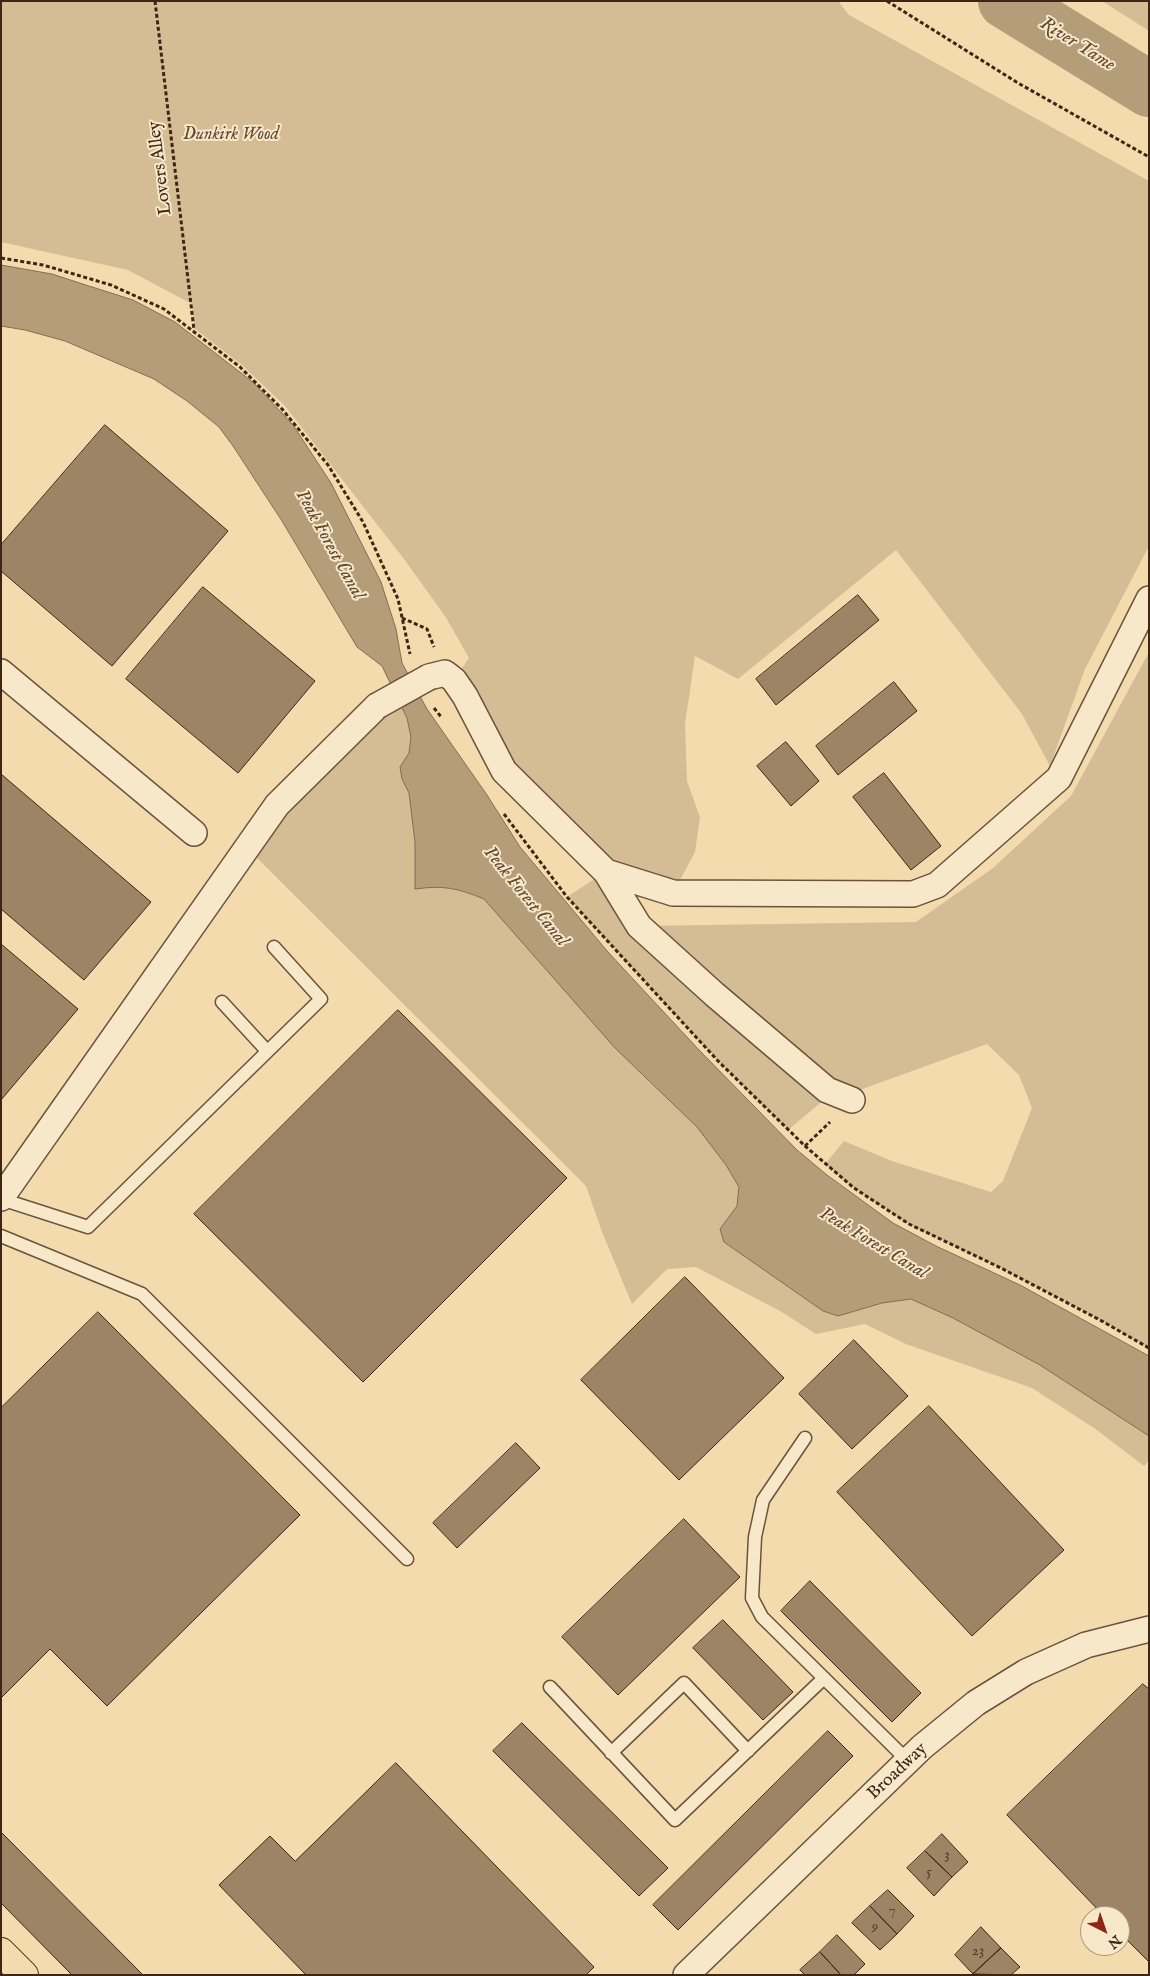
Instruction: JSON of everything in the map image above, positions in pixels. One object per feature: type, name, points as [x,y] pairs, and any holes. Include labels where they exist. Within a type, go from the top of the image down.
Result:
[{"type":"main road","points":[[1,1952],[24,1975]]},
{"type":"street","points":[[606,872],[673,893],[913,894],[937,885],[1059,778],[1149,599]]},
{"type":"street","points":[[1,672],[194,834]]},
{"type":"street","points":[[1,1199],[277,805],[377,706],[437,675],[454,680],[465,696],[504,771],[606,872],[639,926],[714,994],[828,1090],[852,1100]]},
{"type":"street","name":"Broadway","points":[[686,1975],[908,1761],[976,1703],[1026,1672],[1086,1645],[1149,1629]]},
{"type":"lane","points":[[1,1199],[88,1227],[321,999],[274,947]]},
{"type":"lane","points":[[222,1002],[267,1051]]},
{"type":"lane","points":[[1,1236],[142,1294],[407,1559]]},
{"type":"lane","points":[[805,1438],[763,1500],[755,1537],[752,1598],[762,1617],[908,1761]]},
{"type":"lane","points":[[550,1687],[675,1820],[824,1678]]},
{"type":"lane","points":[[611,1753],[684,1683],[748,1751]]},
{"type":"path","name":"Lovers Alley","points":[[156,1],[194,331]]},
{"type":"path","points":[[887,1],[1018,83],[1149,157]]},
{"type":"path","points":[[1,258],[43,265],[111,285],[164,309],[240,367],[282,409],[328,465],[363,522],[398,599],[411,656]]},
{"type":"path","points":[[402,618],[426,629],[437,675]]},
{"type":"green space","name":"Dunkirk Wood","points":[[1,1],[838,1],[849,15],[1149,181],[1149,546],[1085,669],[1050,766],[1022,714],[896,550],[738,679],[695,656],[685,724],[687,781],[700,817],[695,852],[673,893],[607,872],[639,926],[916,922],[993,868],[1071,796],[1149,652],[1149,1348],[1001,1268],[908,1224],[854,1188],[825,1164],[844,1141],[892,1161],[991,1192],[1003,1181],[1032,1108],[1019,1075],[987,1044],[854,1092],[825,1099],[788,1130],[719,1062],[567,897],[605,872],[504,771],[454,680],[469,658],[445,616],[404,559],[285,406],[242,365],[195,329],[192,304],[128,270],[1,242]]},
{"type":"green space","points":[[1102,1],[1149,1],[1149,31]]},
{"type":"green space","points":[[407,690],[425,727],[734,1133],[1149,1389],[1149,1460],[1144,1466],[1094,1428],[1032,1388],[906,1344],[865,1324],[816,1334],[780,1311],[696,1267],[667,1269],[632,1304],[602,1232],[586,1186],[247,848]]},
{"type":"water","name":"Peak Forest Canal","points":[[1,265],[52,274],[133,300],[175,322],[254,383],[293,425],[331,483],[381,582],[396,629],[402,663],[427,709],[487,795],[520,847],[608,952],[700,1051],[797,1150],[827,1175],[893,1223],[936,1246],[1020,1285],[1149,1356],[1149,1436],[1040,1365],[953,1318],[911,1299],[882,1303],[838,1316],[823,1311],[724,1242],[720,1229],[737,1206],[739,1187],[726,1165],[697,1127],[615,1048],[484,899],[450,888],[415,889],[415,842],[409,793],[402,779],[400,767],[409,753],[411,737],[407,718],[382,666],[357,647],[282,521],[219,427],[187,401],[154,379],[65,341],[25,330],[1,326]]},
{"type":"building","points":[[105,425],[228,531],[112,666],[1,571],[1,545]]},
{"type":"building","points":[[203,587],[315,681],[238,773],[126,679]]},
{"type":"building","points":[[858,595],[879,620],[776,705],[756,679]]},
{"type":"building","points":[[894,682],[917,711],[838,775],[816,746]]},
{"type":"building","points":[[786,742],[819,781],[791,806],[757,766]]},
{"type":"building","points":[[884,773],[941,846],[911,870],[853,797]]},
{"type":"building","points":[[1,774],[151,902],[84,980],[1,909]]},
{"type":"building","points":[[1,944],[78,1009],[1,1100]]},
{"type":"building","points":[[398,1010],[567,1178],[363,1382],[194,1214]]},
{"type":"building","points":[[685,1277],[784,1378],[679,1480],[581,1380]]},
{"type":"building","points":[[98,1312],[300,1515],[107,1706],[50,1649],[1,1698],[1,1408]]},
{"type":"building","points":[[854,1340],[908,1396],[852,1449],[799,1394]]},
{"type":"building","points":[[929,1406],[1064,1550],[972,1636],[837,1492]]},
{"type":"building","points":[[516,1443],[540,1468],[457,1548],[433,1523]]},
{"type":"building","points":[[684,1519],[740,1577],[618,1695],[562,1637]]},
{"type":"building","points":[[810,1581],[921,1693],[892,1722],[781,1611]]},
{"type":"building","points":[[723,1620],[793,1692],[763,1720],[693,1648]]},
{"type":"building","points":[[1143,1684],[1149,1689],[1149,1962],[1130,1943],[1130,1906],[1094,1906],[1007,1815]]},
{"type":"building","points":[[522,1723],[668,1868],[639,1896],[493,1751]]},
{"type":"building","points":[[828,1731],[853,1756],[678,1930],[653,1905]]},
{"type":"building","points":[[396,1763],[594,1967],[586,1975],[306,1975],[219,1885],[270,1836],[295,1861]]},
{"type":"building","points":[[1,1832],[143,1975],[72,1975],[1,1903]]},
{"type":"building","points":[[942,1834],[968,1862],[952,1877],[925,1851]]},
{"type":"building","points":[[925,1851],[952,1877],[934,1896],[907,1868]]},
{"type":"building","points":[[888,1890],[914,1916],[897,1934],[870,1906]]},
{"type":"building","points":[[870,1906],[897,1934],[880,1950],[852,1923]]},
{"type":"building","points":[[981,1927],[1001,1948],[973,1974],[955,1955]]},
{"type":"building","points":[[837,1935],[865,1964],[854,1975],[841,1975],[820,1952]]},
{"type":"building","points":[[1001,1948],[1020,1967],[1011,1975],[973,1974]]},
{"type":"building","points":[[820,1952],[841,1975],[805,1975],[800,1970]]},
{"type":"waterway","name":"River Tame","points":[[1006,1],[1149,89]]}]
